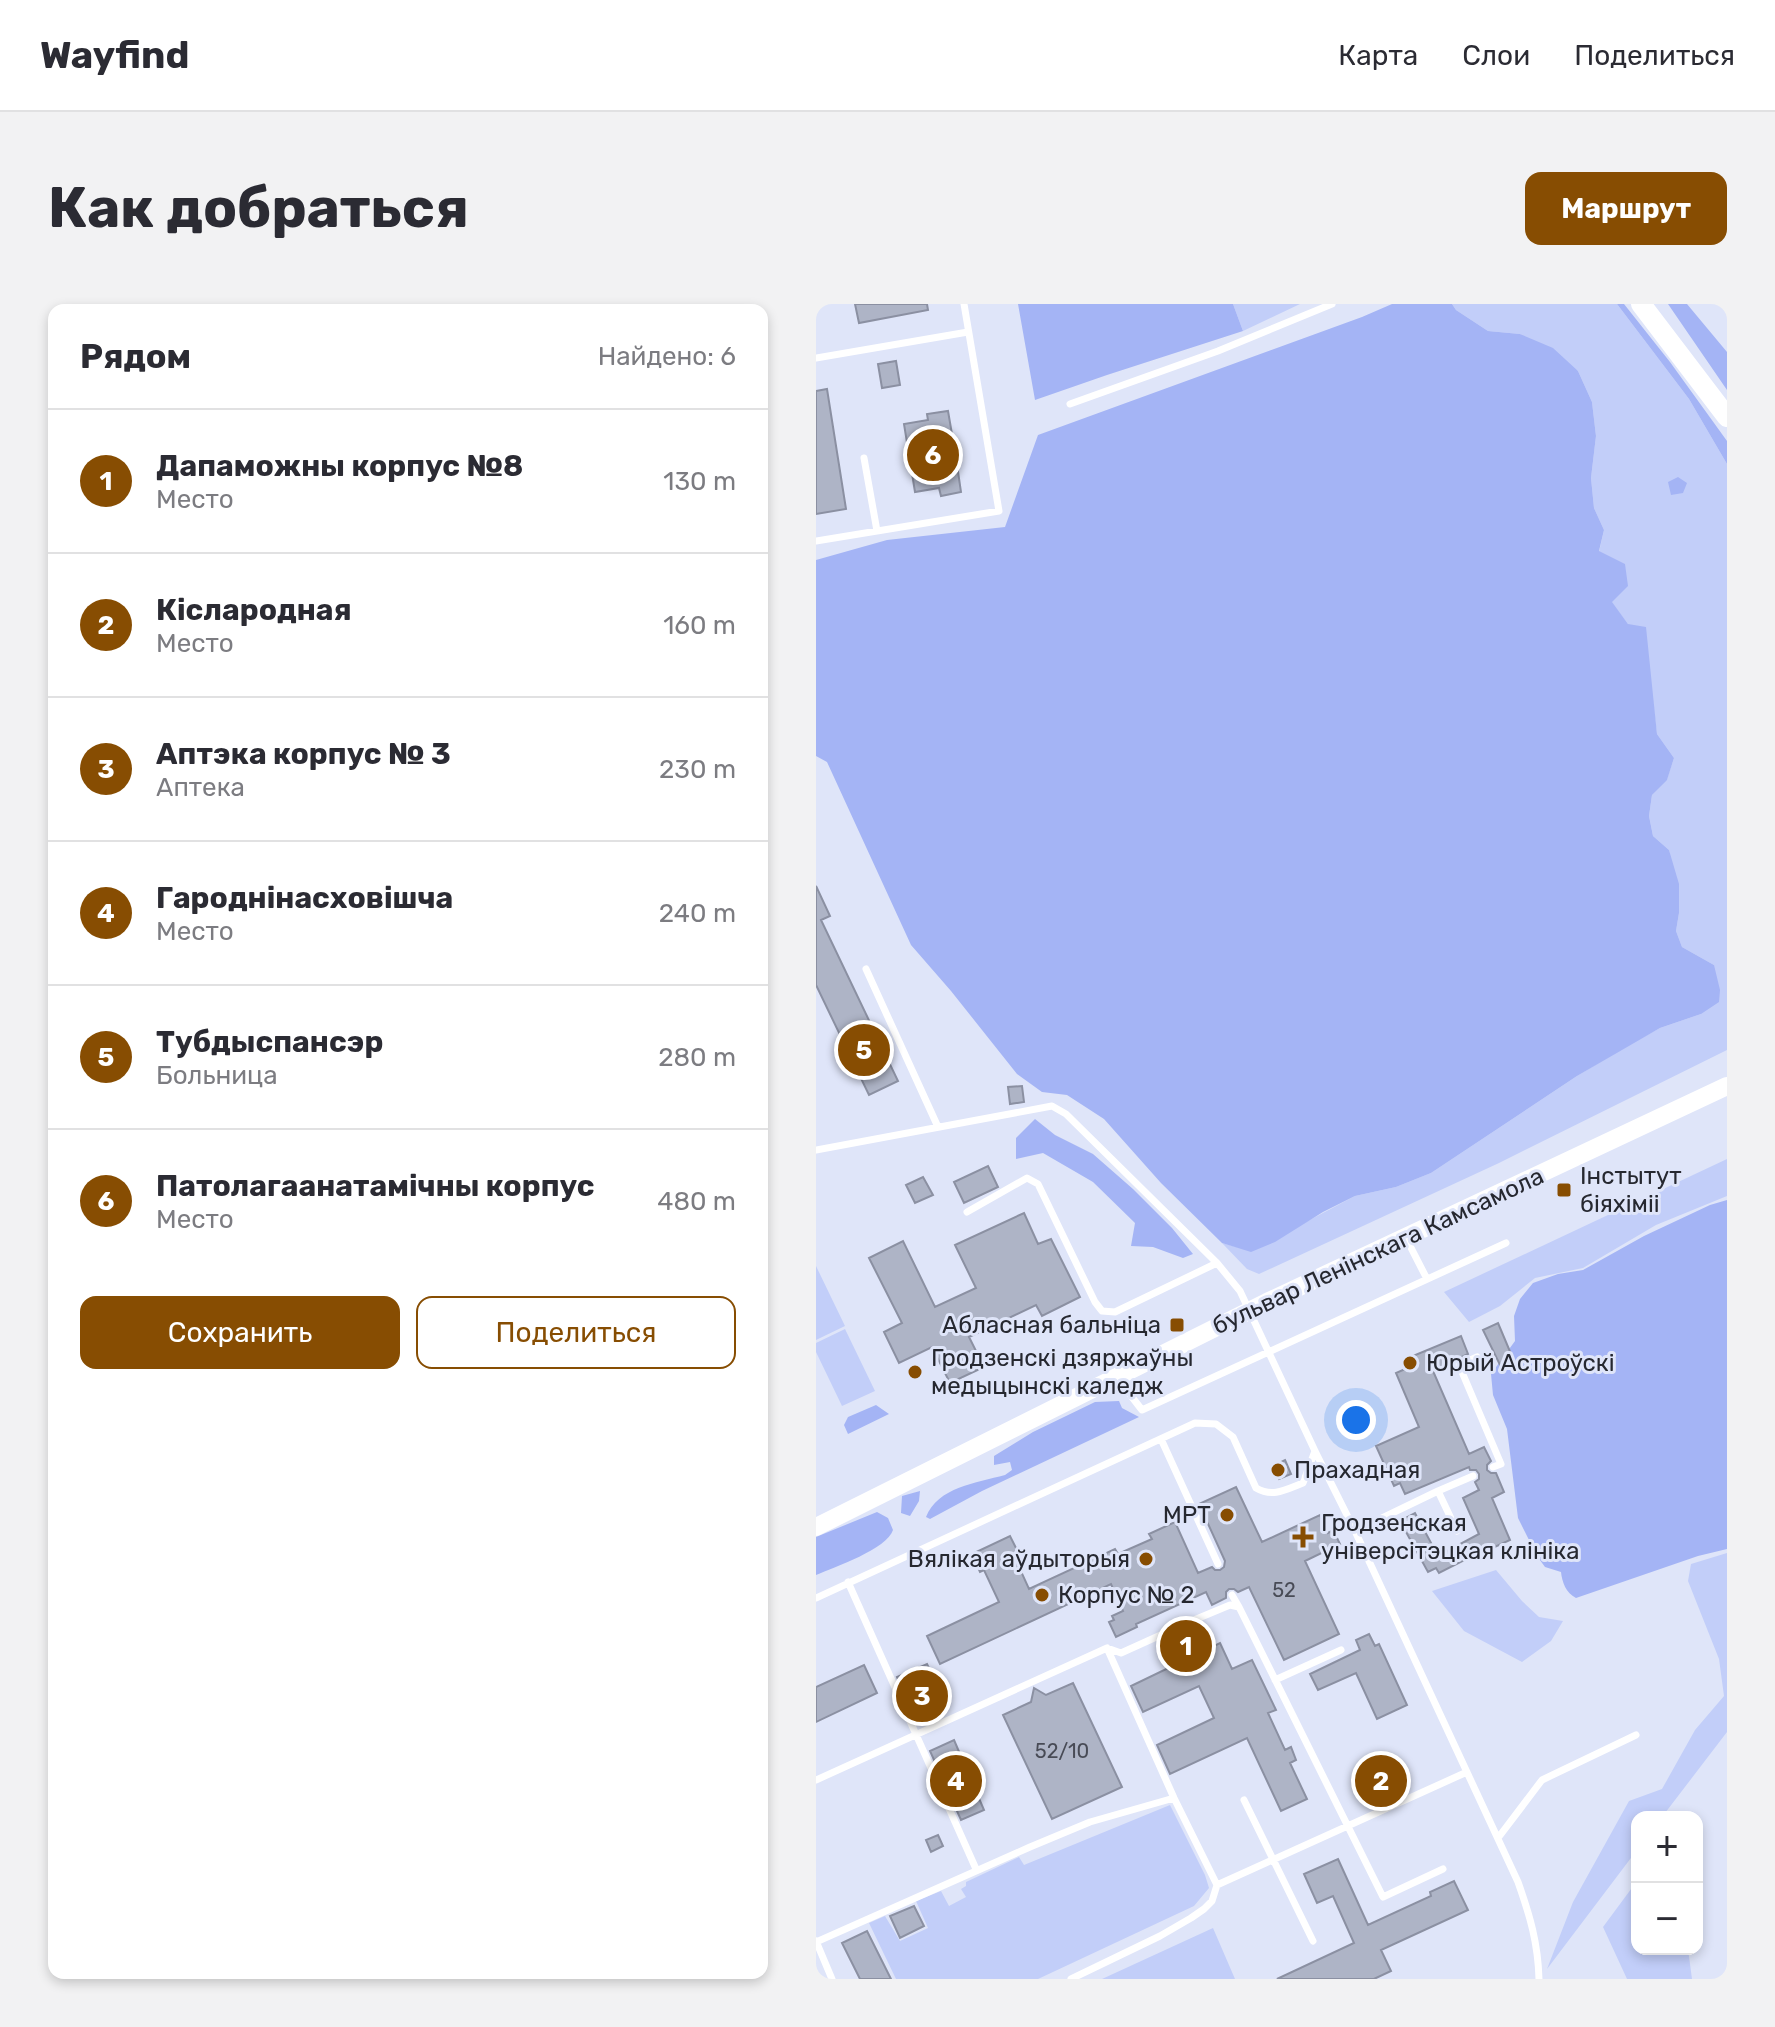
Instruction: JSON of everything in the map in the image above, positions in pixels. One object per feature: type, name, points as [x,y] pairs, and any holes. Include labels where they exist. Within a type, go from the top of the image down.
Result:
[{"type":"main road","points":[[1641,304],[1727,417]]},
{"type":"street","name":"бульвар Ленінскага Камсамола","points":[[816,1527],[1249,1311],[1727,1086]]},
{"type":"lane","points":[[816,541],[999,511],[964,304]]},
{"type":"lane","points":[[1070,404],[1218,351],[1332,304]]},
{"type":"lane","points":[[816,358],[968,332]]},
{"type":"lane","points":[[864,458],[877,531]]},
{"type":"lane","points":[[866,969],[938,1127]]},
{"type":"lane","points":[[816,1150],[1052,1106],[1066,1114],[1217,1263],[1240,1291],[1518,1882],[1538,1951],[1539,1979]]},
{"type":"lane","points":[[967,1212],[1027,1178],[1038,1184],[1102,1311],[1115,1312],[1217,1263]]},
{"type":"lane","points":[[1405,1237],[1427,1279]]},
{"type":"lane","points":[[1117,1377],[1142,1410],[1506,1243]]},
{"type":"lane","points":[[1477,1357],[1459,1365],[1501,1464],[1493,1467]]},
{"type":"lane","points":[[816,1598],[1195,1423],[1216,1424],[1233,1437],[1256,1488],[1264,1493],[1276,1494],[1303,1483],[1315,1451]]},
{"type":"lane","points":[[1161,1439],[1218,1564]]},
{"type":"lane","points":[[1355,1531],[1473,1476]]},
{"type":"lane","points":[[1438,1491],[1457,1531]]},
{"type":"lane","points":[[848,1582],[976,1869]]},
{"type":"lane","points":[[1232,1595],[1383,1897],[1443,1869]]},
{"type":"lane","points":[[816,1780],[1107,1648],[1121,1653],[1230,1605],[1239,1607]]},
{"type":"lane","points":[[1071,1979],[1191,1918],[1212,1901],[1217,1885],[1107,1648]]},
{"type":"lane","points":[[1275,1680],[1341,1650]]},
{"type":"lane","points":[[1498,1838],[1542,1780],[1636,1735]]},
{"type":"lane","points":[[1217,1885],[1467,1772]]},
{"type":"lane","points":[[832,1979],[816,1941],[1090,1822],[1174,1798]]},
{"type":"lane","points":[[1244,1800],[1313,1941]]},
{"type":"shaded area","points":[[1018,304],[1233,304],[1243,331],[1035,400]]},
{"type":"shaded area","points":[[1233,304],[1300,304],[1243,331]]},
{"type":"shaded area","points":[[1392,304],[1452,304],[1456,310],[1488,331],[1520,334],[1553,348],[1578,371],[1592,402],[1596,436],[1591,478],[1594,508],[1604,530],[1599,551],[1625,564],[1628,586],[1612,602],[1628,624],[1646,627],[1657,734],[1674,758],[1667,780],[1652,795],[1649,816],[1653,836],[1669,850],[1679,884],[1676,931],[1682,947],[1714,965],[1720,990],[1719,1002],[1701,1014],[1660,1028],[1577,1076],[1431,1173],[1396,1187],[1355,1196],[1275,1242],[1251,1252],[1222,1243],[1161,1183],[1104,1119],[1067,1095],[1042,1092],[1017,1074],[911,945],[827,762],[816,756],[816,560],[887,540],[1005,527],[1038,435]]},
{"type":"shaded area","points":[[1452,304],[1617,304],[1689,399],[1727,464],[1727,1050],[1499,1163],[1259,1274],[1247,1269],[1222,1243],[1251,1251],[1355,1196],[1396,1187],[1431,1173],[1627,1046],[1660,1028],[1701,1014],[1714,965],[1682,947],[1676,931],[1679,913],[1669,850],[1653,836],[1649,816],[1652,795],[1667,779],[1674,758],[1657,734],[1651,686],[1628,624],[1611,602],[1599,552],[1604,530],[1594,508],[1591,478],[1596,436],[1592,402],[1578,371],[1520,334],[1488,331],[1456,310]]},
{"type":"shaded area","points":[[1617,304],[1624,304],[1727,441],[1727,464],[1689,399]]},
{"type":"shaded area","points":[[1668,304],[1687,304],[1727,352],[1727,390]]},
{"type":"shaded area","points":[[1678,477],[1687,483],[1683,493],[1671,495],[1668,482]]},
{"type":"shaded area","points":[[1035,1119],[1055,1135],[1093,1154],[1172,1228],[1193,1254],[1183,1258],[1153,1247],[1131,1246],[1135,1223],[1093,1182],[1043,1153],[1016,1159],[1016,1138]]},
{"type":"shaded area","points":[[1727,1159],[1727,1196],[1656,1225],[1583,1268],[1535,1278],[1500,1306],[1469,1322],[1444,1292]]},
{"type":"shaded area","points":[[1727,1200],[1727,1549],[1576,1598],[1565,1587],[1561,1572],[1545,1567],[1537,1556],[1518,1518],[1507,1429],[1493,1395],[1491,1374],[1515,1341],[1514,1316],[1520,1299],[1533,1283],[1558,1274],[1583,1270],[1644,1236]]},
{"type":"shaded area","points":[[816,1266],[845,1326],[816,1340]]},
{"type":"shaded area","points":[[845,1329],[875,1391],[842,1406],[816,1352],[816,1343]]},
{"type":"shaded area","points":[[1119,1401],[1122,1408],[1139,1417],[930,1519],[926,1517],[939,1499],[949,1493],[1012,1470],[1010,1462],[994,1465],[994,1456],[1033,1432],[1095,1402]]},
{"type":"shaded area","points":[[876,1405],[889,1414],[848,1434],[844,1425],[848,1417]]},
{"type":"shaded area","points":[[920,1491],[919,1501],[910,1516],[901,1513],[902,1496]]},
{"type":"shaded area","points":[[877,1512],[888,1518],[893,1530],[889,1537],[859,1557],[816,1575],[816,1537]]},
{"type":"shaded area","points":[[1727,1553],[1727,1732],[1667,1811],[1631,1811],[1631,1858],[1547,1969],[1573,1902],[1629,1801],[1662,1789],[1695,1730],[1724,1696],[1719,1659],[1688,1581],[1691,1564]]},
{"type":"shaded area","points":[[1496,1570],[1539,1617],[1563,1621],[1551,1641],[1522,1662],[1464,1631],[1432,1591]]},
{"type":"shaded area","points":[[1170,1805],[1209,1888],[1194,1906],[1038,1979],[896,1979],[869,1923],[885,1916],[900,1941],[928,1928],[916,1901],[941,1891],[949,1906],[966,1897],[961,1889],[966,1882],[1019,1857],[1024,1865]]},
{"type":"shaded area","points":[[1631,1889],[1631,1955],[1689,1955],[1692,1979],[1627,1979],[1603,1927]]},
{"type":"shaded area","points":[[1213,1928],[1235,1979],[1102,1979]]},
{"type":"building","points":[[855,304],[927,304],[928,310],[859,323]]},
{"type":"building","points":[[896,361],[900,385],[882,388],[878,364]]},
{"type":"building","points":[[827,389],[846,509],[816,514],[816,391]]},
{"type":"building","points":[[948,411],[953,440],[960,448],[956,458],[961,492],[941,496],[939,488],[915,492],[904,424],[928,420],[927,414]]},
{"type":"building","points":[[816,886],[830,916],[821,920],[898,1081],[869,1095],[816,985]]},
{"type":"building","points":[[1022,1086],[1024,1102],[1010,1104],[1008,1087]]},
{"type":"building","points":[[988,1166],[998,1187],[964,1203],[954,1182]]},
{"type":"building","points":[[923,1177],[933,1195],[915,1203],[906,1185]]},
{"type":"building","points":[[1024,1213],[1038,1244],[1051,1239],[1080,1297],[1042,1316],[1036,1305],[969,1337],[984,1367],[950,1383],[932,1347],[899,1363],[884,1332],[902,1323],[869,1258],[903,1241],[935,1307],[976,1288],[955,1245]]},
{"type":"building","points":[[1498,1323],[1514,1361],[1501,1367],[1483,1330]]},
{"type":"building","points":[[1461,1336],[1468,1354],[1433,1371],[1469,1454],[1484,1447],[1491,1461],[1487,1470],[1496,1473],[1504,1492],[1492,1498],[1510,1540],[1439,1573],[1436,1568],[1428,1572],[1400,1521],[1415,1513],[1438,1556],[1479,1534],[1463,1498],[1479,1490],[1475,1482],[1479,1474],[1469,1467],[1405,1494],[1400,1483],[1394,1486],[1376,1446],[1419,1427],[1396,1373],[1412,1366],[1408,1358]]},
{"type":"building","name":"Прахадная","points":[[1285,1460],[1291,1474],[1279,1479],[1273,1466]]},
{"type":"building","points":[[1236,1487],[1262,1542],[1320,1515],[1328,1533],[1333,1530],[1340,1544],[1305,1561],[1339,1634],[1284,1660],[1249,1587],[1238,1592],[1229,1589],[1226,1598],[1212,1605],[1206,1592],[1136,1624],[1137,1627],[1116,1637],[1109,1622],[1114,1620],[1112,1616],[1123,1611],[1111,1584],[940,1664],[927,1636],[999,1602],[984,1570],[980,1572],[972,1554],[1010,1536],[1019,1554],[1014,1556],[1029,1589],[1115,1549],[1118,1554],[1152,1539],[1149,1534],[1175,1522],[1198,1573],[1212,1567],[1220,1570],[1225,1561],[1199,1504]]},
{"type":"building","points":[[1369,1634],[1375,1646],[1379,1644],[1407,1705],[1377,1719],[1356,1673],[1318,1690],[1310,1674],[1360,1650],[1356,1640]]},
{"type":"building","points":[[1220,1643],[1232,1669],[1252,1660],[1276,1710],[1268,1713],[1285,1750],[1291,1747],[1296,1760],[1290,1763],[1307,1799],[1281,1811],[1247,1738],[1170,1774],[1157,1745],[1214,1718],[1199,1686],[1143,1712],[1131,1686]]},
{"type":"building","points":[[927,1664],[944,1701],[914,1715],[897,1677]]},
{"type":"building","points":[[864,1665],[877,1693],[816,1722],[816,1687]]},
{"type":"building","points":[[1073,1683],[1122,1787],[1052,1819],[1003,1715],[1031,1702],[1034,1688],[1046,1695]]},
{"type":"building","points":[[954,1740],[984,1810],[961,1820],[930,1751]]},
{"type":"building","points":[[1382,1772],[1390,1784],[1379,1790],[1372,1778]]},
{"type":"building","points":[[938,1835],[943,1846],[931,1852],[926,1840]]},
{"type":"building","points":[[1338,1859],[1368,1925],[1431,1896],[1430,1892],[1454,1881],[1468,1910],[1381,1950],[1391,1971],[1374,1979],[1277,1979],[1354,1943],[1333,1896],[1317,1903],[1304,1874]]},
{"type":"building","points":[[914,1906],[924,1926],[900,1938],[890,1916]]},
{"type":"building","points":[[867,1931],[891,1979],[860,1979],[842,1943]]},
{"type":"place","name":"Патолагаанатамічны корпус","points":[[933,455]]},
{"type":"place","name":"Тубдыспансэр","points":[[864,1050]]},
{"type":"place","name":"Інстытут біяхіміі","points":[[1564,1190]]},
{"type":"place","name":"Абласная бальніца","points":[[1177,1325]]},
{"type":"place","name":"Юрый Астроўскі","points":[[1410,1363]]},
{"type":"place","name":"Гродзенскі дзяржаўны медыцынскі каледж","points":[[915,1372]]},
{"type":"place","name":"Прахадная","points":[[1278,1470]]},
{"type":"place","name":"МРТ","points":[[1227,1515]]},
{"type":"place","name":"Гродзенская універсітэцкая клініка","points":[[1303,1537]]},
{"type":"place","name":"Вялікая аўдыторыя","points":[[1146,1559]]},
{"type":"place","name":"Корпус № 2","points":[[1042,1595]]},
{"type":"place","name":"Дапаможны корпус №8","points":[[1186,1646]]},
{"type":"place","name":"Аптэка корпус № 3","points":[[922,1696]]},
{"type":"place","name":"Гароднінасховішча","points":[[956,1781]]},
{"type":"place","name":"Кіслародная","points":[[1381,1781]]}]
